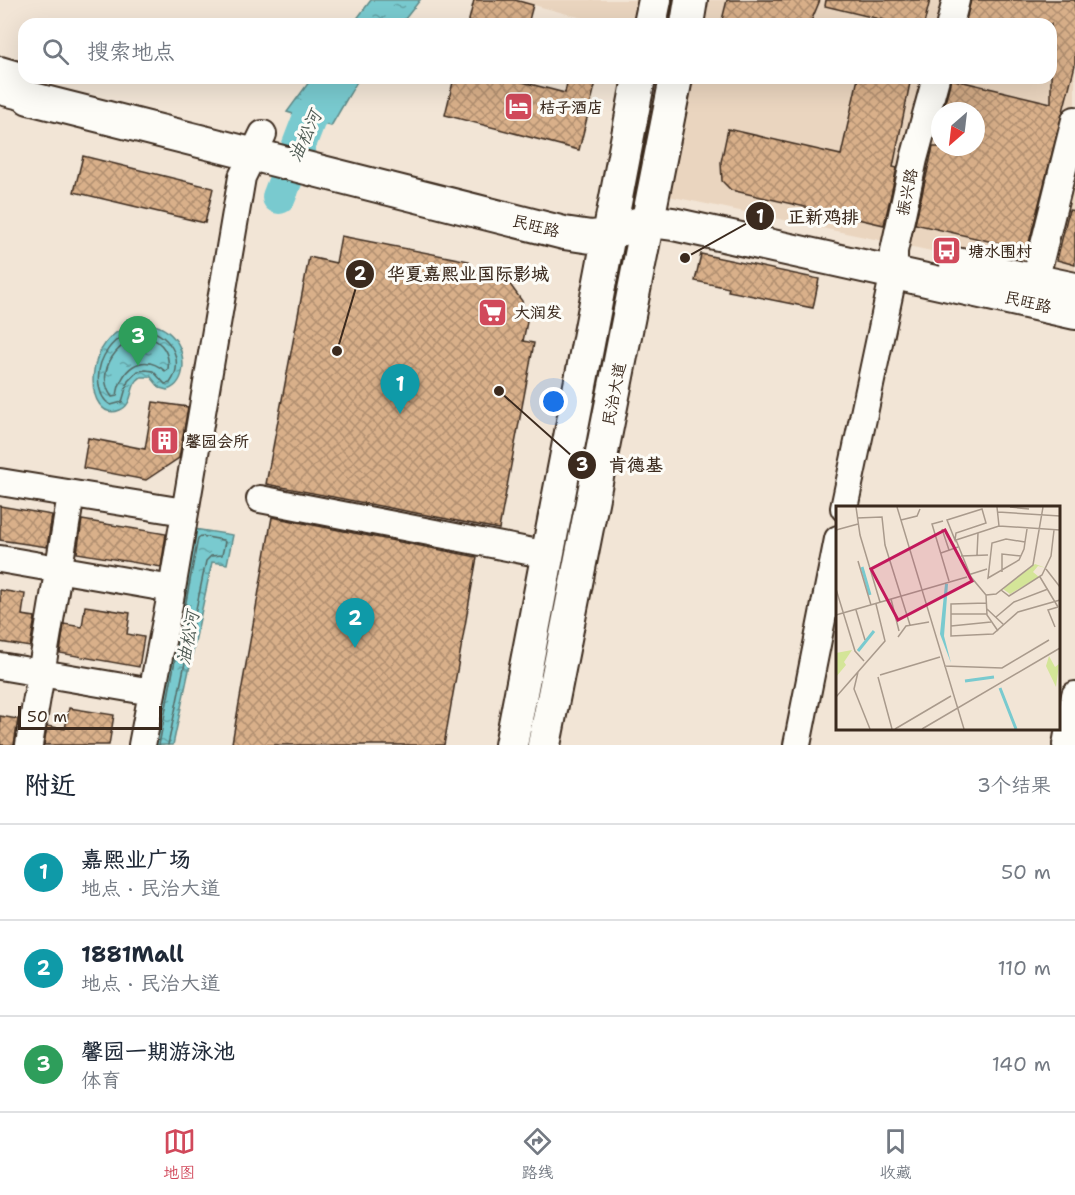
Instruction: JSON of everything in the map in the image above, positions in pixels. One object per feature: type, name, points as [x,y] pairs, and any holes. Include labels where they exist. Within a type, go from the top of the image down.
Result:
[{"type":"main road","points":[[651,18],[655,0]]},
{"type":"main road","points":[[688,18],[691,0]]},
{"type":"main road","points":[[511,745],[638,84]]},
{"type":"main road","name":"民治大道","points":[[544,745],[675,84]]},
{"type":"main road","name":"民旺路","points":[[24,85],[263,145],[327,164],[599,219],[610,226],[651,213],[667,202],[1075,312]]},
{"type":"main road","name":"民旺路","points":[[894,262],[1035,280],[1075,289]]},
{"type":"street","points":[[952,18],[956,0]]},
{"type":"street","name":"民旺路","points":[[0,70],[18,81]]},
{"type":"street","name":"振兴路","points":[[844,506],[914,159],[934,84]]},
{"type":"street","points":[[1035,280],[1075,120]]},
{"type":"street","points":[[142,745],[172,589],[242,177],[263,145]]},
{"type":"street","points":[[0,482],[184,512]]},
{"type":"street","points":[[29,745],[71,495]]},
{"type":"street","points":[[260,499],[548,555]]},
{"type":"street","points":[[797,745],[836,549]]},
{"type":"street","points":[[0,559],[172,589]]},
{"type":"street","points":[[0,666],[152,693]]},
{"type":"street","points":[[1066,745],[1075,695]]},
{"type":"shaded area","points":[[515,0],[1075,0],[1075,281],[659,194],[687,84],[1057,84],[1057,18],[582,18]]},
{"type":"water","points":[[371,0],[420,0],[406,18],[358,18]]},
{"type":"water","points":[[308,84],[356,84],[331,126],[287,112]]},
{"type":"water","points":[[140,323],[159,326],[174,338],[183,359],[182,374],[174,387],[167,390],[160,388],[151,377],[141,377],[134,385],[125,407],[108,411],[100,404],[94,392],[93,376],[97,359],[105,343],[120,331]]},
{"type":"water","points":[[194,529],[233,535],[227,564],[212,562],[173,745],[153,745]]},
{"type":"building","points":[[474,0],[515,0],[533,5],[530,18],[470,18]]},
{"type":"building","points":[[727,0],[820,0],[812,18],[722,18]]},
{"type":"building","points":[[826,0],[930,0],[926,18],[875,18],[825,6]]},
{"type":"building","points":[[971,0],[1075,0],[1075,65],[1027,250],[915,224],[931,156],[985,156],[985,102],[945,102],[950,84],[972,84],[1051,103],[1051,84],[1057,84],[1057,18],[966,18]]},
{"type":"building","name":"桔子酒店","points":[[453,84],[530,84],[565,93],[567,84],[596,84],[579,150],[445,115]]},
{"type":"building","points":[[857,84],[910,84],[893,167],[897,168],[884,225],[731,190],[722,181],[721,162],[728,129],[841,155]]},
{"type":"building","points":[[83,156],[213,188],[205,223],[74,192]]},
{"type":"building","points":[[1069,210],[1075,211],[1075,265],[1057,260]]},
{"type":"building","points":[[341,236],[469,261],[468,267],[493,271],[509,283],[522,301],[527,322],[523,341],[534,343],[499,529],[266,484],[309,257],[336,263]]},
{"type":"building","points":[[701,254],[819,279],[813,308],[728,291],[729,288],[695,281]]},
{"type":"building","name":"馨园会所","points":[[153,402],[188,407],[179,458],[146,480],[83,468],[88,438],[145,449]]},
{"type":"building","points":[[0,506],[52,515],[47,547],[0,540]]},
{"type":"building","points":[[272,517],[477,557],[444,745],[241,745],[232,743]]},
{"type":"building","points":[[82,520],[166,534],[161,567],[77,553]]},
{"type":"building","points":[[0,590],[25,594],[22,615],[35,617],[30,647],[0,642]]},
{"type":"building","points":[[85,606],[130,613],[127,634],[144,637],[139,667],[60,653],[64,624],[82,627]]},
{"type":"building","points":[[69,708],[114,715],[109,745],[44,745],[47,726],[65,729]]},
{"type":"building","points":[[0,716],[18,719],[14,745],[0,745]]},
{"type":"waterway","name":"油松河","points":[[279,197],[309,119],[335,84]]},
{"type":"place","name":"桔子酒店","points":[[518,107]]},
{"type":"place","name":"塘水围村","points":[[947,251]]},
{"type":"place","name":"正新鸡排","points":[[685,258]]},
{"type":"place","name":"大润发","points":[[493,312]]},
{"type":"place","name":"华夏嘉熙业国际影城","points":[[337,351]]},
{"type":"place","name":"馨园一期游泳池","points":[[138,366]]},
{"type":"place","name":"肯德基","points":[[499,391]]},
{"type":"place","name":"嘉熙业广场","points":[[400,414]]},
{"type":"place","name":"馨园会所","points":[[164,441]]},
{"type":"place","name":"1881Mall","points":[[355,648]]}]
